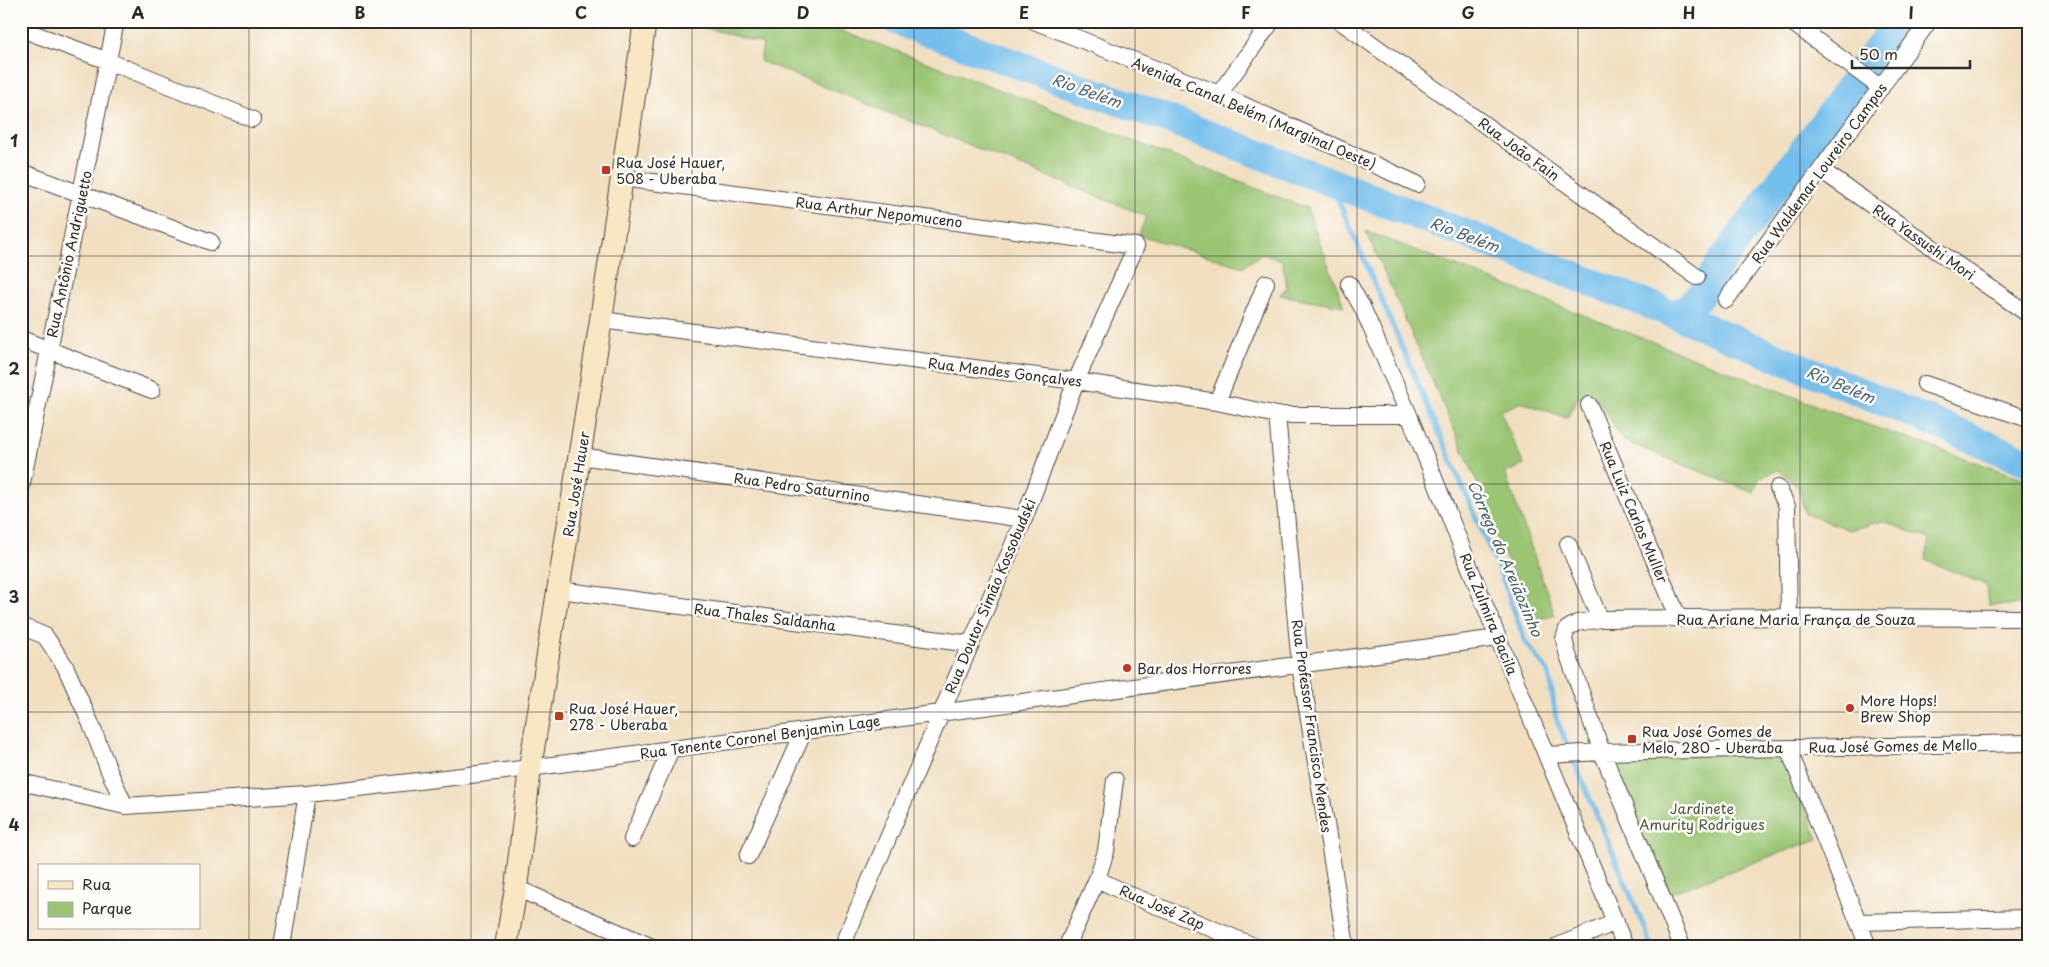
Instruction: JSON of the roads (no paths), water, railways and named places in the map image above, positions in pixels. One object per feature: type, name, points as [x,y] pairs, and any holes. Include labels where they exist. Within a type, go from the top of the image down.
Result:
[{"type":"main road","name":"Rua José Hauer","points":[[506,946],[516,888],[530,768],[601,320],[645,21]]},
{"type":"street","name":"Rua Antônio Andriguetto","points":[[21,488],[116,21]]},
{"type":"street","name":"Avenida Canal Belém (Marginal Oeste)","points":[[1034,21],[1219,94],[1418,184]]},
{"type":"street","points":[[1219,94],[1272,21]]},
{"type":"street","name":"Rua João Fain","points":[[1340,21],[1697,277]]},
{"type":"street","points":[[1790,21],[1875,83]]},
{"type":"street","name":"Rua Waldemar Loureiro Campos","points":[[1726,300],[1821,170],[1875,83],[1929,21]]},
{"type":"street","points":[[21,29],[108,61],[252,119]]},
{"type":"street","name":"Rua Yassushi Mori","points":[[1821,170],[2028,314]]},
{"type":"street","points":[[21,172],[211,242]]},
{"type":"street","name":"Rua Arthur Nepomuceno","points":[[622,178],[1136,246]]},
{"type":"street","name":"Rua Doutor Simão Kossobudski","points":[[842,946],[1024,519],[1076,381],[1136,246]]},
{"type":"street","points":[[1217,402],[1266,283]]},
{"type":"street","name":"Rua Zulmira Bacila","points":[[1349,284],[1363,309],[1409,414],[1498,638],[1548,755],[1625,946]]},
{"type":"street","name":"Rua Mendes Gonçalves","points":[[601,320],[1076,381],[1217,402],[1277,415],[1409,414]]},
{"type":"street","points":[[21,340],[152,390]]},
{"type":"street","points":[[1925,384],[2028,419]]},
{"type":"street","name":"Rua Luiz Carlos Muller","points":[[1589,405],[1679,619]]},
{"type":"street","name":"Rua Professor Francisco Mendes","points":[[1277,415],[1300,665],[1346,946]]},
{"type":"street","name":"Rua Pedro Saturnino","points":[[580,456],[1024,519]]},
{"type":"street","points":[[1778,488],[1787,506],[1789,617]]},
{"type":"street","points":[[1568,544],[1600,620]]},
{"type":"street","name":"Rua Thales Saldanha","points":[[559,590],[971,644]]},
{"type":"street","name":"Rua Ariane Maria França de Souza","points":[[1602,752],[1564,639],[1567,629],[1577,623],[1600,620],[1789,617],[2028,618]]},
{"type":"street","points":[[21,626],[45,636],[65,666],[125,806]]},
{"type":"street","name":"Rua Tenente Coronel Benjamin Lage","points":[[21,782],[125,806],[307,794],[530,768],[1498,638]]},
{"type":"street","points":[[748,856],[804,731]]},
{"type":"street","name":"Rua José Gomes de Mello","points":[[1548,755],[1602,752],[2028,743]]},
{"type":"street","points":[[1788,748],[1868,946]]},
{"type":"street","points":[[632,839],[671,749]]},
{"type":"street","points":[[1602,752],[1682,946]]},
{"type":"street","points":[[1067,946],[1097,879],[1106,850],[1115,780]]},
{"type":"street","points":[[282,946],[307,794]]},
{"type":"street","name":"Rua José Zap","points":[[1097,879],[1128,894],[1254,946]]},
{"type":"street","points":[[516,888],[650,946]]},
{"type":"street","points":[[1858,922],[2028,918]]},
{"type":"street","points":[[1558,946],[1616,922]]},
{"type":"waterway","name":"Rio Belém","points":[[897,21],[1154,114],[1676,315],[2028,462]]},
{"type":"waterway","points":[[1676,315],[1691,305],[1706,288],[1719,265],[1898,21]]},
{"type":"waterway","name":"Córrego do Areiãozinho","points":[[1330,181],[1501,575],[1525,641],[1549,673],[1556,718],[1652,946]]},
{"type":"place","name":"Rua José Hauer, 508 - Uberaba","points":[[606,170]]},
{"type":"place","name":"Bar dos Horrores","points":[[1127,668]]},
{"type":"place","name":"More Hops! Brew Shop","points":[[1850,708]]},
{"type":"place","name":"Rua José Hauer, 278 - Uberaba","points":[[559,716]]},
{"type":"place","name":"Rua José Gomes de Melo, 280 - Uberaba","points":[[1632,739]]},
{"type":"park label","name":"Jardinete Amurity Rodrigues","points":[[1702,816]]}]
